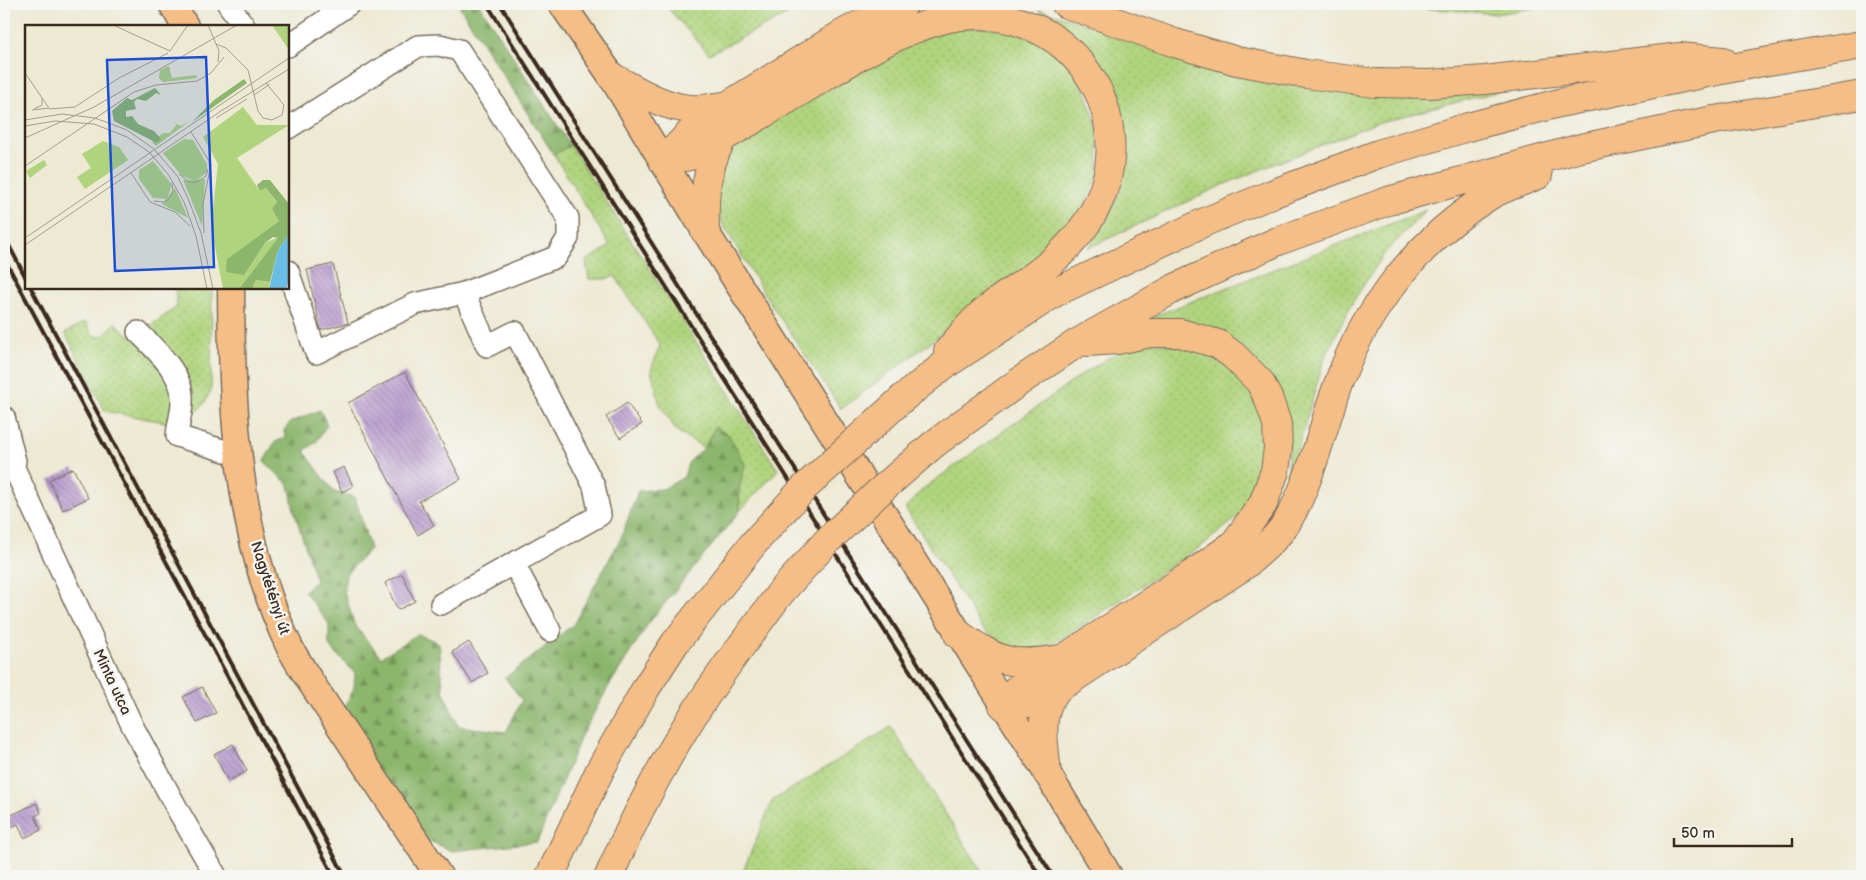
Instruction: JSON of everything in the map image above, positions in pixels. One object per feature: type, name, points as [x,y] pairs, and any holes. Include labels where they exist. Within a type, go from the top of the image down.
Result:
[{"type":"highway","points":[[663,161],[694,130],[727,106],[844,33],[904,4]]},
{"type":"highway","points":[[1066,4],[1175,43],[1237,61],[1306,74],[1375,82],[1429,84],[1485,80],[1680,57],[1752,64]]},
{"type":"highway","points":[[663,161],[690,156],[722,139],[882,42],[918,26],[952,17],[978,16],[1010,19],[1033,26],[1058,40],[1082,64],[1097,86],[1109,120],[1111,144],[1102,196],[1084,230],[1040,272],[985,311],[903,398]]},
{"type":"highway","points":[[552,872],[601,768],[646,688],[675,643],[754,543],[804,488],[903,398],[943,366],[1056,292],[1207,221],[1378,154],[1468,127],[1559,103],[1752,64],[1862,45]]},
{"type":"highway","points":[[606,69],[650,97],[672,106],[692,109],[727,106]]},
{"type":"highway","points":[[610,874],[646,798],[684,730],[732,659],[781,592],[828,540],[934,444],[1023,379],[1077,343],[1175,288],[1278,242],[1388,201],[1581,148],[1724,118],[1862,95]]},
{"type":"highway","points":[[705,231],[704,196],[708,170],[722,139]]},
{"type":"highway","points":[[1003,705],[1027,703],[1057,689],[1245,566],[1269,544],[1286,522],[1301,492],[1337,385],[1350,353],[1364,326],[1399,276],[1439,232],[1490,196],[1542,174],[1581,148]]},
{"type":"highway","points":[[1003,705],[1018,688],[1191,576],[1234,544],[1263,504],[1275,471],[1278,448],[1277,424],[1260,382],[1234,356],[1218,344],[1180,333],[1150,333],[1117,340],[1077,343]]},
{"type":"highway","points":[[958,634],[985,652],[1011,662],[1035,663],[1064,658]]},
{"type":"highway","points":[[1047,773],[1044,725],[1047,705],[1057,689]]},
{"type":"main road","points":[[172,4],[184,25]]},
{"type":"main road","points":[[562,4],[606,69],[705,231],[1047,773],[1109,876]]},
{"type":"main road","points":[[574,4],[606,69]]},
{"type":"main road","name":"Nagytétényi út","points":[[231,289],[232,362],[238,455],[246,509],[261,572],[273,608],[291,650],[334,720],[439,876]]},
{"type":"street","points":[[228,4],[243,25]]},
{"type":"street","points":[[289,45],[349,4]]},
{"type":"street","points":[[289,127],[418,46],[439,44],[459,50],[568,218],[568,238],[556,257],[464,293],[415,304],[316,353],[289,274]]},
{"type":"street","points":[[441,604],[600,515],[594,486],[514,332],[487,346],[464,293]]},
{"type":"street","points":[[138,332],[162,356],[178,380],[182,394],[177,436],[238,455]]},
{"type":"street","name":"Minta utca","points":[[4,417],[20,481]]},
{"type":"street","name":"Minta utca","points":[[4,446],[132,725],[175,806],[216,876]]},
{"type":"street","points":[[514,564],[550,631]]},
{"type":"green space","points":[[458,4],[479,4],[570,145],[554,155]]},
{"type":"green space","points":[[664,4],[808,4],[709,54]]},
{"type":"green space","points":[[1372,4],[1560,4],[1496,14]]},
{"type":"green space","points":[[1038,9],[1096,27],[1189,60],[1501,91],[1376,123],[1225,184],[1088,248],[1107,218],[1121,184],[1125,150],[1123,130],[1113,92],[1097,58],[1081,40]]},
{"type":"green space","points":[[984,27],[1021,33],[1062,54],[1084,86],[1098,130],[1099,176],[1073,230],[1046,256],[841,409],[765,295],[721,221],[712,191],[734,144],[906,44],[946,29]]},
{"type":"green space","points":[[570,145],[778,470],[740,511],[739,488],[745,463],[715,428],[704,448],[677,431],[660,405],[651,370],[660,345],[615,276],[605,279],[589,279],[586,261],[610,246],[554,155]]},
{"type":"green space","points":[[1426,210],[1384,254],[1352,303],[1325,357],[1287,484],[1289,441],[1217,330],[1149,318]]},
{"type":"green space","points":[[175,289],[212,289],[211,390],[204,404],[196,412],[170,423],[105,411],[65,333],[85,322],[92,334],[99,337],[105,334],[115,323],[133,338],[177,307]]},
{"type":"green space","points":[[1126,342],[1153,342],[1198,349],[1230,366],[1251,392],[1264,422],[1266,453],[1257,490],[1239,516],[1203,545],[1065,637],[1035,651],[1002,644],[982,628],[905,508],[924,488],[1084,373],[1113,355]]},
{"type":"green space","points":[[320,410],[327,425],[316,442],[304,451],[334,492],[355,497],[370,549],[346,574],[344,592],[355,626],[381,657],[418,634],[439,643],[443,690],[458,726],[506,732],[522,700],[505,678],[573,625],[621,538],[638,491],[663,489],[684,477],[688,463],[704,448],[715,427],[729,435],[745,464],[739,488],[740,511],[648,624],[609,686],[582,734],[537,842],[452,851],[421,837],[341,715],[354,688],[355,673],[329,646],[329,624],[304,591],[316,581],[294,510],[289,485],[264,461],[275,442],[285,438],[284,430],[291,422]]},
{"type":"green space","points":[[891,727],[985,876],[741,876],[772,801]]},
{"type":"building","points":[[333,264],[348,323],[321,330],[307,270]]},
{"type":"building","points":[[405,372],[461,479],[419,501],[434,525],[418,535],[348,403]]},
{"type":"building","points":[[627,403],[642,424],[620,438],[606,417]]},
{"type":"building","points":[[344,467],[353,486],[342,492],[333,472]]},
{"type":"building","points":[[73,468],[88,498],[63,510],[49,480]]},
{"type":"building","points":[[402,574],[415,601],[398,610],[385,583]]},
{"type":"building","points":[[469,642],[488,673],[472,683],[452,652]]},
{"type":"building","points":[[202,687],[216,713],[197,723],[183,697]]},
{"type":"building","points":[[233,744],[247,771],[228,781],[214,754]]},
{"type":"building","points":[[37,803],[41,813],[35,816],[41,830],[24,838],[18,824],[10,828],[5,818]]},
{"type":"railway","points":[[487,4],[1040,876]]},
{"type":"railway","points":[[500,4],[1053,876]]},
{"type":"railway","points":[[4,236],[25,276]]},
{"type":"railway","points":[[4,258],[334,876]]},
{"type":"railway","points":[[32,289],[345,876]]}]
